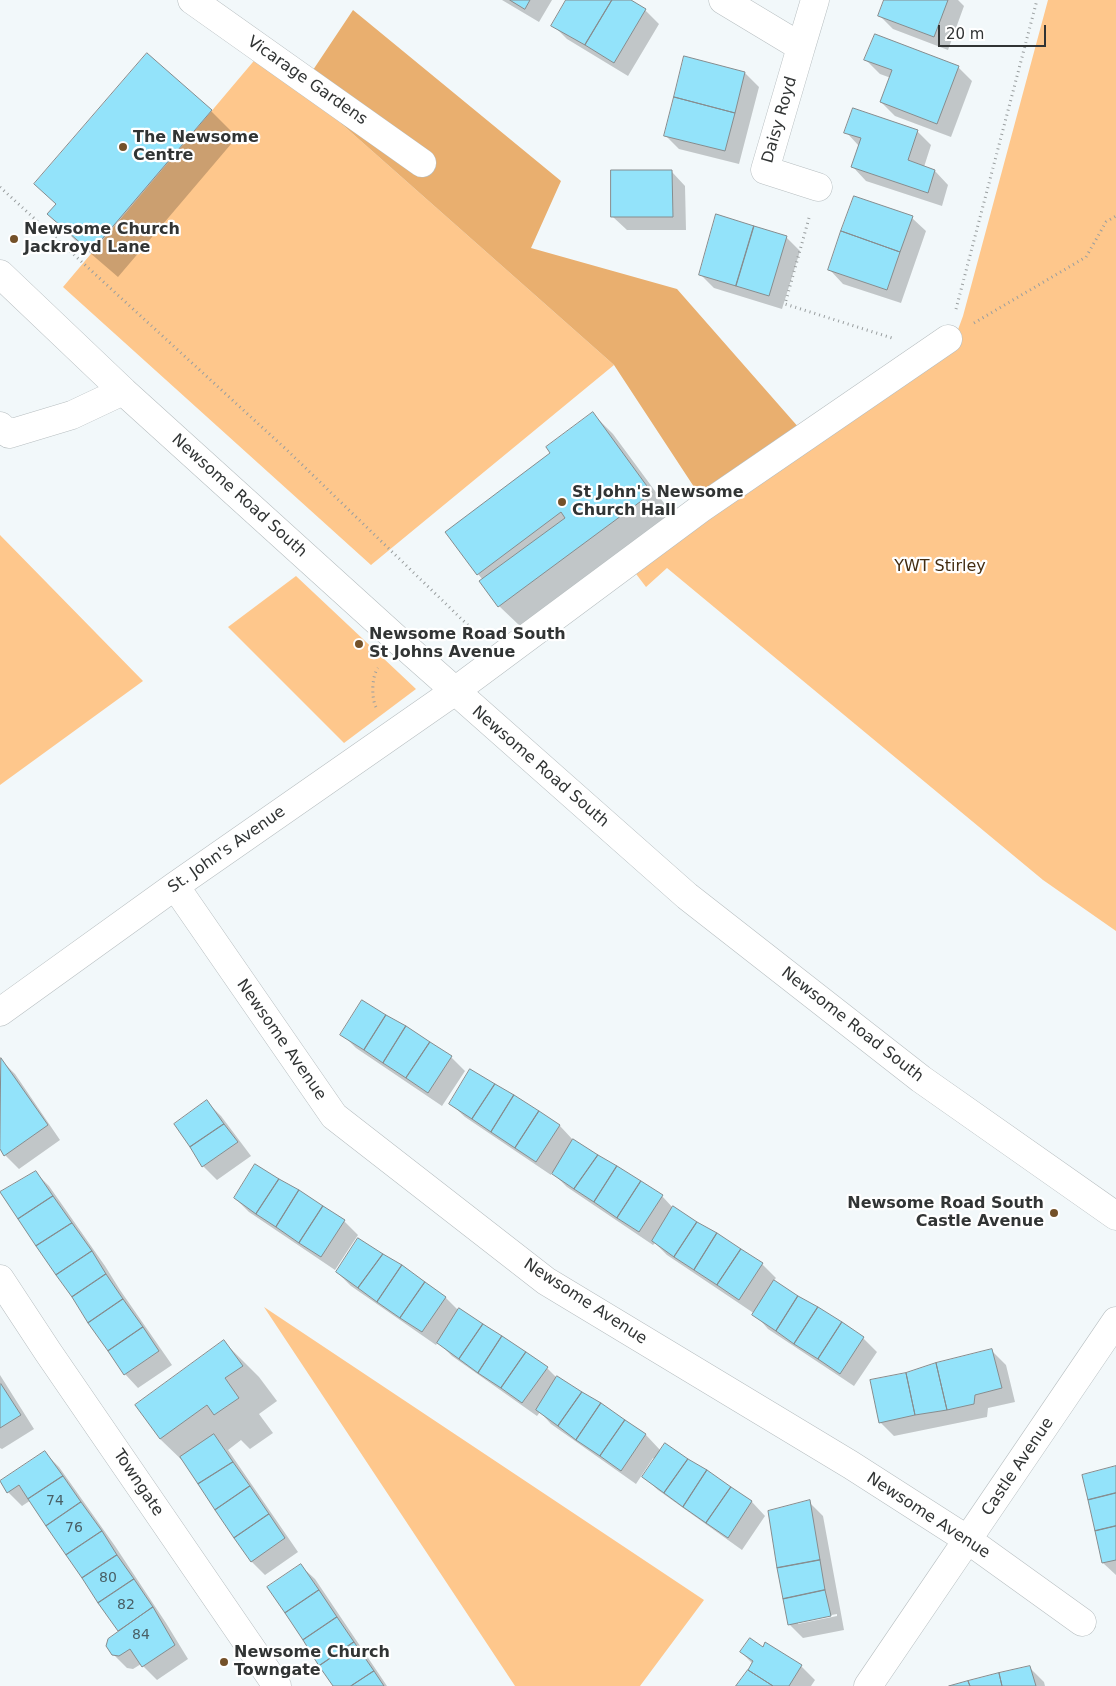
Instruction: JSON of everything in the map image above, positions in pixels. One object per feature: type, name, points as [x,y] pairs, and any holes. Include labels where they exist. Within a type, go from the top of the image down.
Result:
[{"type":"street","name":"Vicarage Gardens","points":[[192,0],[415,156],[422,163]]},
{"type":"street","points":[[723,0],[801,47]]},
{"type":"street","name":"Daisy Royd","points":[[815,0],[764,170],[818,186]]},
{"type":"street","name":"Newsome Road South","points":[[0,274],[123,391],[400,642],[687,896],[921,1079],[1116,1216]]},
{"type":"street","name":"St. John's Avenue","points":[[0,1012],[175,886],[455,691],[700,509],[939,345]]},
{"type":"street","points":[[0,426],[9,434],[72,415],[123,391]]},
{"type":"street","name":"Newsome Avenue","points":[[175,886],[334,1116],[546,1281],[851,1465],[968,1540],[1082,1622]]},
{"type":"street","name":"Towngate","points":[[0,1279],[277,1686]]},
{"type":"street","name":"Castle Avenue","points":[[868,1686],[1116,1322]]},
{"type":"path","points":[[939,345],[1037,0]]},
{"type":"path","points":[[818,186],[785,304],[939,345],[1086,257],[1106,222],[1116,216]]},
{"type":"path","points":[[0,187],[280,444],[482,638]]},
{"type":"path","points":[[390,737],[373,702],[375,672],[400,642]]},
{"type":"green space","name":"YWT Stirley","points":[[1048,0],[1116,0],[1116,931],[1043,880],[667,568],[646,587],[630,566],[952,346],[963,316]]},
{"type":"green space","points":[[258,56],[301,88],[614,365],[371,565],[63,287]]},
{"type":"green space","points":[[0,535],[143,681],[0,785]]},
{"type":"green space","points":[[296,576],[416,689],[344,743],[228,627]]},
{"type":"green space","points":[[264,1307],[704,1600],[640,1686],[515,1686]]},
{"type":"shaded area","points":[[353,10],[561,181],[531,248],[677,289],[800,429],[700,496],[614,365],[301,88]]},
{"type":"building","points":[[510,0],[530,0],[525,9]]},
{"type":"building","points":[[566,0],[612,0],[585,45],[551,26]]},
{"type":"building","points":[[612,0],[631,0],[646,9],[614,63],[585,45]]},
{"type":"building","points":[[884,0],[948,0],[934,37],[878,16]]},
{"type":"building","points":[[875,34],[959,66],[937,124],[880,102],[892,70],[864,60]]},
{"type":"building","name":"The Newsome Centre","points":[[147,53],[212,110],[91,252],[47,214],[56,204],[34,184]]},
{"type":"building","points":[[684,56],[745,72],[735,113],[674,97]]},
{"type":"building","points":[[674,97],[735,113],[725,151],[664,136]]},
{"type":"building","points":[[853,108],[918,130],[908,160],[935,170],[928,193],[851,167],[861,138],[844,133]]},
{"type":"building","points":[[611,170],[672,170],[673,217],[611,217]]},
{"type":"building","points":[[854,196],[913,216],[900,252],[841,231]]},
{"type":"building","points":[[716,214],[754,226],[736,286],[699,275]]},
{"type":"building","points":[[754,226],[787,236],[769,296],[736,286]]},
{"type":"building","points":[[841,231],[900,252],[887,290],[828,270]]},
{"type":"building","name":"St John's Newsome Church Hall","points":[[593,412],[652,493],[498,607],[479,581],[565,518],[561,512],[477,575],[445,532],[550,453],[546,447]]},
{"type":"building","points":[[362,1000],[386,1015],[364,1050],[340,1035]]},
{"type":"building","points":[[386,1015],[406,1026],[383,1063],[364,1050]]},
{"type":"building","points":[[406,1026],[430,1042],[406,1078],[383,1063]]},
{"type":"building","points":[[430,1042],[452,1056],[428,1093],[406,1078]]},
{"type":"building","points":[[1,1058],[48,1125],[4,1156],[0,1149]]},
{"type":"building","points":[[470,1069],[495,1084],[472,1119],[449,1104]]},
{"type":"building","points":[[495,1084],[514,1095],[491,1132],[472,1119]]},
{"type":"building","points":[[514,1095],[539,1111],[515,1148],[491,1132]]},
{"type":"building","points":[[207,1100],[224,1124],[190,1147],[174,1124]]},
{"type":"building","points":[[539,1111],[560,1125],[536,1162],[515,1148]]},
{"type":"building","points":[[224,1124],[238,1142],[202,1167],[190,1147]]},
{"type":"building","points":[[573,1139],[598,1155],[574,1189],[552,1174]]},
{"type":"building","points":[[598,1155],[617,1166],[594,1202],[574,1189]]},
{"type":"building","points":[[255,1164],[279,1179],[256,1214],[234,1198]]},
{"type":"building","points":[[617,1166],[641,1181],[617,1218],[594,1202]]},
{"type":"building","points":[[36,1171],[53,1196],[18,1219],[0,1192]]},
{"type":"building","points":[[279,1179],[299,1190],[276,1227],[256,1214]]},
{"type":"building","points":[[641,1181],[663,1195],[639,1232],[617,1218]]},
{"type":"building","points":[[299,1190],[323,1206],[299,1243],[276,1227]]},
{"type":"building","points":[[53,1196],[72,1223],[36,1246],[18,1219]]},
{"type":"building","points":[[323,1206],[345,1220],[321,1257],[299,1243]]},
{"type":"building","points":[[673,1206],[697,1222],[674,1257],[652,1241]]},
{"type":"building","points":[[697,1222],[717,1233],[694,1270],[674,1257]]},
{"type":"building","points":[[72,1223],[92,1251],[56,1275],[36,1246]]},
{"type":"building","points":[[717,1233],[741,1249],[717,1285],[694,1270]]},
{"type":"building","points":[[358,1238],[383,1254],[358,1288],[336,1272]]},
{"type":"building","points":[[741,1249],[763,1263],[739,1300],[717,1285]]},
{"type":"building","points":[[92,1251],[106,1274],[72,1297],[56,1275]]},
{"type":"building","points":[[383,1254],[402,1265],[377,1302],[358,1288]]},
{"type":"building","points":[[402,1265],[425,1282],[400,1318],[377,1302]]},
{"type":"building","points":[[106,1274],[123,1299],[88,1323],[72,1297]]},
{"type":"building","points":[[774,1280],[798,1296],[776,1331],[752,1315]]},
{"type":"building","points":[[425,1282],[446,1297],[422,1332],[400,1318]]},
{"type":"building","points":[[798,1296],[818,1307],[794,1344],[776,1331]]},
{"type":"building","points":[[123,1299],[143,1327],[108,1351],[88,1323]]},
{"type":"building","points":[[818,1307],[842,1322],[818,1359],[794,1344]]},
{"type":"building","points":[[459,1308],[483,1324],[459,1359],[437,1343]]},
{"type":"building","points":[[842,1322],[864,1337],[840,1374],[818,1359]]},
{"type":"building","points":[[483,1324],[502,1336],[478,1373],[459,1359]]},
{"type":"building","points":[[143,1327],[159,1351],[124,1375],[108,1351]]},
{"type":"building","points":[[502,1336],[526,1352],[501,1388],[478,1373]]},
{"type":"building","points":[[224,1340],[243,1366],[225,1378],[239,1398],[214,1415],[207,1405],[160,1439],[135,1405]]},
{"type":"building","points":[[992,1349],[1002,1388],[975,1395],[974,1404],[947,1410],[936,1363]]},
{"type":"building","points":[[526,1352],[548,1367],[522,1403],[501,1388]]},
{"type":"building","points":[[936,1363],[947,1410],[915,1415],[906,1373]]},
{"type":"building","points":[[906,1373],[915,1415],[879,1423],[870,1380]]},
{"type":"building","points":[[557,1376],[582,1392],[558,1426],[536,1410]]},
{"type":"building","points":[[0,1385],[21,1415],[0,1428]]},
{"type":"building","points":[[582,1392],[601,1403],[576,1440],[558,1426]]},
{"type":"building","points":[[601,1403],[625,1420],[600,1456],[576,1440]]},
{"type":"building","points":[[625,1420],[646,1434],[621,1471],[600,1456]]},
{"type":"building","points":[[214,1434],[233,1462],[198,1484],[180,1457]]},
{"type":"building","points":[[665,1443],[688,1459],[664,1493],[642,1477]]},
{"type":"building","points":[[45,1451],[63,1476],[28,1499],[19,1485],[7,1493],[0,1481]]},
{"type":"building","points":[[688,1459],[707,1470],[683,1507],[664,1493]]},
{"type":"building","points":[[233,1462],[250,1486],[215,1510],[198,1484]]},
{"type":"building","points":[[1116,1466],[1116,1493],[1088,1500],[1082,1475]]},
{"type":"building","points":[[707,1470],[731,1487],[706,1523],[683,1507]]},
{"type":"building","points":[[63,1476],[81,1502],[46,1526],[28,1499]]},
{"type":"building","points":[[250,1486],[269,1514],[234,1538],[215,1510]]},
{"type":"building","points":[[731,1487],[752,1501],[728,1538],[706,1523]]},
{"type":"building","points":[[1116,1493],[1116,1526],[1095,1531],[1088,1500]]},
{"type":"building","points":[[810,1500],[820,1560],[777,1568],[768,1511]]},
{"type":"building","points":[[81,1502],[102,1531],[66,1555],[46,1526]]},
{"type":"building","points":[[269,1514],[285,1538],[251,1562],[234,1538]]},
{"type":"building","points":[[1116,1526],[1116,1560],[1102,1563],[1095,1531]]},
{"type":"building","points":[[102,1531],[117,1555],[82,1578],[66,1555]]},
{"type":"building","points":[[117,1555],[134,1579],[98,1603],[82,1578]]},
{"type":"building","points":[[820,1560],[825,1590],[783,1599],[777,1568]]},
{"type":"building","points":[[301,1564],[319,1590],[285,1613],[267,1587]]},
{"type":"building","points":[[134,1579],[153,1607],[118,1631],[98,1603]]},
{"type":"building","points":[[319,1590],[337,1617],[303,1640],[285,1613]]},
{"type":"building","points":[[825,1590],[831,1616],[788,1625],[783,1599]]},
{"type":"building","points":[[153,1607],[175,1645],[142,1667],[130,1649],[119,1656],[112,1655],[106,1646],[108,1639]]},
{"type":"building","points":[[337,1617],[354,1642],[319,1666],[303,1640]]},
{"type":"building","points":[[750,1638],[763,1647],[765,1642],[802,1665],[789,1686],[773,1686],[748,1670],[753,1661],[740,1652]]},
{"type":"building","points":[[354,1642],[374,1671],[351,1686],[333,1686],[319,1666]]},
{"type":"building","points":[[1030,1666],[1036,1686],[1002,1686],[999,1673]]},
{"type":"building","points":[[748,1670],[773,1686],[736,1686]]},
{"type":"building","points":[[374,1671],[384,1686],[351,1686]]},
{"type":"building","points":[[999,1673],[1002,1686],[970,1686],[968,1681]]},
{"type":"building","points":[[968,1681],[970,1686],[949,1686]]},
{"type":"place","name":"The Newsome Centre","points":[[123,147]]},
{"type":"place","name":"Newsome Church Jackroyd Lane","points":[[14,239]]},
{"type":"place","name":"St John's Newsome Church Hall","points":[[562,502]]},
{"type":"place","name":"Newsome Road South St Johns Avenue","points":[[359,644]]},
{"type":"place","name":"Newsome Road South Castle Avenue","points":[[1054,1213]]},
{"type":"place","name":"Newsome Church Towngate","points":[[224,1662]]}]
